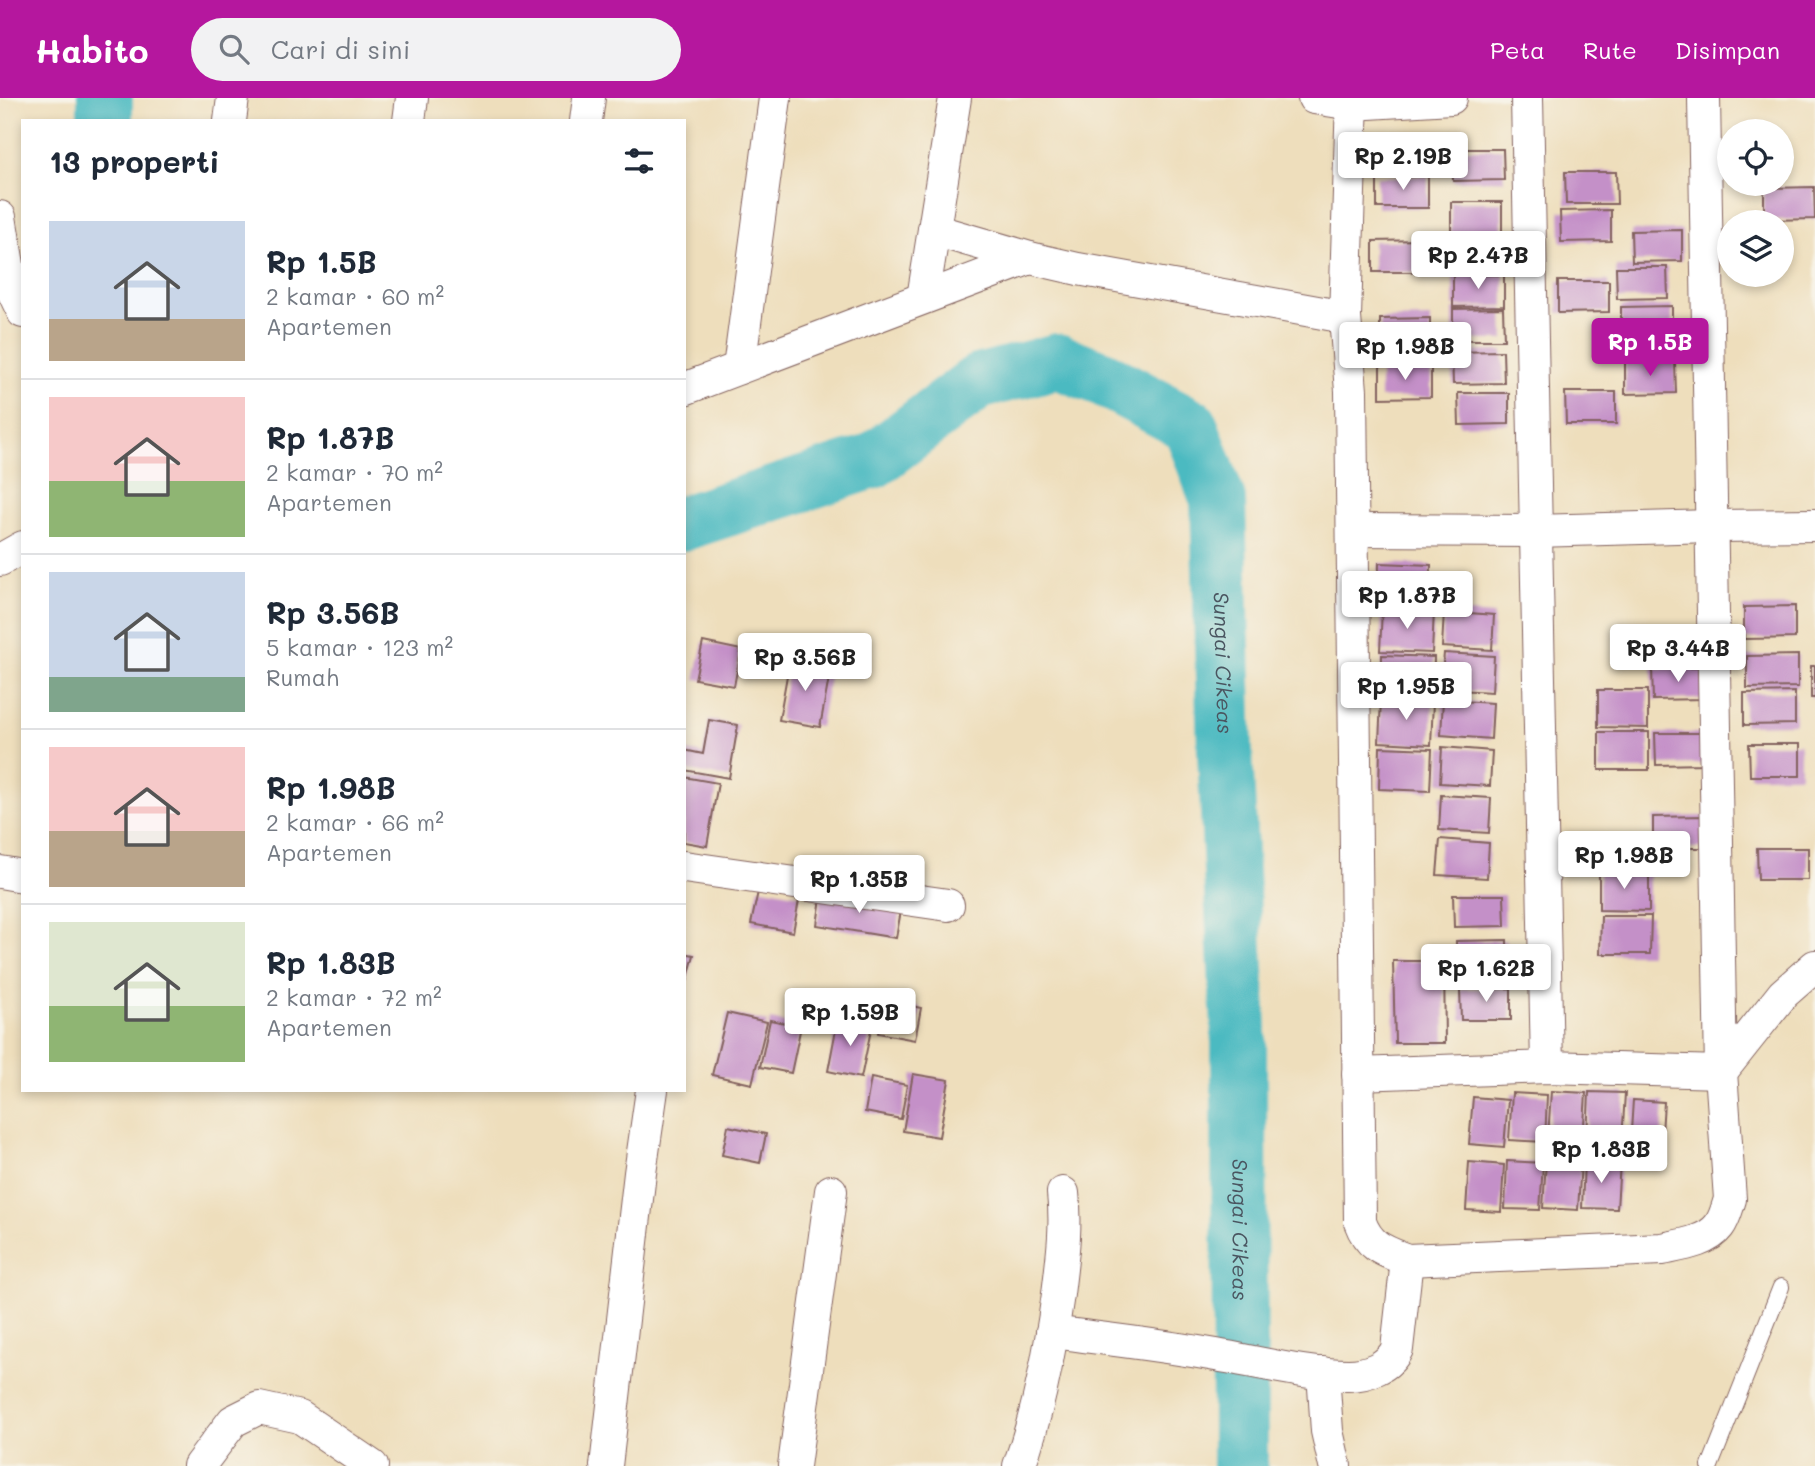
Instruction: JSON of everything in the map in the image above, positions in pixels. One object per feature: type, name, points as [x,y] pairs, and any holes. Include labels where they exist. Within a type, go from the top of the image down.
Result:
[{"type":"street","points":[[230,119],[233,98]]},
{"type":"street","points":[[409,119],[412,98]]},
{"type":"street","points":[[586,119],[589,98]]},
{"type":"street","points":[[739,368],[775,98]]},
{"type":"street","points":[[923,298],[955,98]]},
{"type":"street","points":[[1314,98],[1352,101],[1451,98]]},
{"type":"street","points":[[1527,98],[1547,1067]]},
{"type":"street","points":[[1352,101],[1345,317],[1351,391],[1360,1222],[1364,1233],[1374,1245],[1407,1260],[1662,1249],[1689,1244],[1714,1231],[1725,1215],[1730,1199],[1721,1072],[1704,98]]},
{"type":"street","points":[[0,217],[12,289],[21,308]]},
{"type":"street","points":[[934,230],[1078,269],[1345,317]]},
{"type":"street","points":[[686,387],[1030,258]]},
{"type":"street","points":[[1353,530],[1535,531],[1815,525]]},
{"type":"street","points":[[0,560],[21,548]]},
{"type":"street","points":[[686,867],[948,905]]},
{"type":"street","points":[[0,872],[21,876]]},
{"type":"street","points":[[1721,1072],[1783,994],[1815,965]]},
{"type":"street","points":[[1358,1074],[1547,1067],[1721,1072]]},
{"type":"street","points":[[606,1466],[652,1092]]},
{"type":"street","points":[[794,1466],[831,1191]]},
{"type":"street","points":[[1019,1466],[1030,1436],[1052,1332],[1064,1245],[1066,1218],[1063,1193]]},
{"type":"street","points":[[1052,1332],[1172,1347],[1314,1371],[1350,1375],[1375,1370],[1394,1356],[1397,1349],[1407,1260]]},
{"type":"street","points":[[1314,1371],[1335,1466]]},
{"type":"street","points":[[199,1466],[233,1421],[259,1408],[300,1417],[372,1466]]},
{"type":"lane","points":[[1710,1466],[1782,1287]]},
{"type":"building","points":[[1452,149],[1503,149],[1504,180],[1453,181]]},
{"type":"building","points":[[1565,172],[1616,172],[1617,204],[1566,204]]},
{"type":"building","points":[[1428,176],[1428,208],[1377,208],[1377,177]]},
{"type":"building","points":[[1794,187],[1814,187],[1815,219],[1794,219],[1794,210],[1764,210],[1764,196],[1794,196]]},
{"type":"building","points":[[1451,202],[1502,202],[1502,234],[1451,234]]},
{"type":"building","points":[[1611,210],[1611,241],[1561,242],[1560,211]]},
{"type":"building","points":[[1682,230],[1682,261],[1632,262],[1631,231]]},
{"type":"building","points":[[1503,235],[1504,266],[1453,267],[1452,236]]},
{"type":"building","points":[[1424,240],[1424,272],[1373,272],[1373,241]]},
{"type":"building","points":[[1616,267],[1667,267],[1668,298],[1617,299]]},
{"type":"building","points":[[1453,275],[1504,275],[1504,306],[1453,307]]},
{"type":"building","points":[[1558,281],[1609,281],[1609,312],[1558,313]]},
{"type":"building","points":[[1672,306],[1672,338],[1621,339],[1621,307]]},
{"type":"building","points":[[1503,308],[1504,340],[1453,340],[1453,309]]},
{"type":"building","points":[[1430,318],[1430,350],[1380,351],[1380,319]]},
{"type":"building","points":[[1503,351],[1504,383],[1453,384],[1452,352]]},
{"type":"building","points":[[1625,362],[1675,362],[1676,393],[1625,394]]},
{"type":"building","points":[[1380,366],[1431,366],[1431,397],[1380,398]]},
{"type":"building","points":[[1565,392],[1616,392],[1616,424],[1566,424]]},
{"type":"building","points":[[1458,393],[1509,393],[1509,424],[1459,425]]},
{"type":"building","points":[[1379,563],[1431,565],[1430,607],[1378,606]]},
{"type":"building","points":[[1795,606],[1795,638],[1744,639],[1744,607]]},
{"type":"building","points":[[1382,609],[1434,610],[1432,653],[1380,651]]},
{"type":"building","points":[[1444,611],[1494,615],[1492,650],[1442,647]]},
{"type":"building","points":[[703,642],[741,650],[734,686],[695,679]]},
{"type":"building","points":[[1444,653],[1494,656],[1492,692],[1441,689]]},
{"type":"building","points":[[1382,655],[1434,657],[1433,699],[1381,697]]},
{"type":"building","points":[[1798,655],[1798,687],[1747,688],[1747,656]]},
{"type":"building","points":[[790,659],[831,667],[820,727],[779,720]]},
{"type":"building","points":[[1811,666],[1815,666],[1815,698],[1811,698]]},
{"type":"building","points":[[1652,668],[1703,668],[1703,699],[1653,700]]},
{"type":"building","points":[[1598,690],[1648,690],[1648,728],[1598,727]]},
{"type":"building","points":[[1795,692],[1795,724],[1744,725],[1744,693]]},
{"type":"building","points":[[1381,700],[1433,702],[1431,745],[1379,742]]},
{"type":"building","points":[[1443,700],[1493,703],[1491,739],[1441,735]]},
{"type":"building","points":[[709,720],[738,725],[729,778],[686,770],[686,750],[703,754]]},
{"type":"building","points":[[1599,732],[1649,732],[1649,770],[1599,770]]},
{"type":"building","points":[[1655,733],[1706,733],[1706,764],[1656,765]]},
{"type":"building","points":[[1749,744],[1800,744],[1800,776],[1750,776]]},
{"type":"building","points":[[1380,747],[1432,749],[1430,791],[1379,789]]},
{"type":"building","points":[[1442,747],[1492,751],[1490,786],[1440,783]]},
{"type":"building","points":[[686,777],[718,783],[707,846],[686,842]]},
{"type":"building","points":[[1441,795],[1491,798],[1489,833],[1439,830]]},
{"type":"building","points":[[1704,816],[1704,848],[1653,848],[1653,817]]},
{"type":"building","points":[[1440,839],[1489,843],[1487,878],[1437,875]]},
{"type":"building","points":[[1757,848],[1808,848],[1808,880],[1758,880]]},
{"type":"building","points":[[1599,872],[1649,873],[1649,911],[1599,910]]},
{"type":"building","points":[[759,887],[800,895],[793,932],[751,924]]},
{"type":"building","points":[[822,891],[902,905],[896,938],[817,925]]},
{"type":"building","points":[[1453,895],[1504,895],[1505,926],[1454,927]]},
{"type":"building","points":[[1601,916],[1651,916],[1650,954],[1600,954]]},
{"type":"building","points":[[1507,940],[1507,972],[1457,973],[1456,941]]},
{"type":"building","points":[[686,953],[694,955],[686,985]]},
{"type":"building","points":[[1393,961],[1444,961],[1445,1043],[1395,1043]]},
{"type":"building","points":[[1511,988],[1511,1020],[1461,1020],[1460,989]]},
{"type":"building","points":[[884,1000],[921,1008],[915,1040],[878,1033]]},
{"type":"building","points":[[727,1013],[767,1022],[752,1084],[712,1075]]},
{"type":"building","points":[[838,1019],[872,1025],[861,1078],[828,1071]]},
{"type":"building","points":[[770,1020],[801,1026],[791,1073],[760,1067]]},
{"type":"building","points":[[913,1074],[949,1080],[939,1137],[903,1131]]},
{"type":"building","points":[[871,1078],[907,1085],[901,1119],[865,1112]]},
{"type":"building","points":[[1551,1091],[1586,1093],[1583,1140],[1548,1138]]},
{"type":"building","points":[[1589,1092],[1625,1093],[1622,1141],[1587,1139]]},
{"type":"building","points":[[1512,1093],[1547,1095],[1545,1142],[1509,1140]]},
{"type":"building","points":[[1473,1097],[1508,1100],[1504,1147],[1469,1144]]},
{"type":"building","points":[[1633,1100],[1664,1102],[1661,1149],[1630,1147]]},
{"type":"building","points":[[728,1126],[766,1134],[760,1163],[722,1155]]},
{"type":"building","points":[[1507,1161],[1543,1163],[1540,1210],[1505,1209]]},
{"type":"building","points":[[1546,1161],[1581,1162],[1578,1210],[1543,1208]]},
{"type":"building","points":[[1584,1161],[1620,1162],[1617,1209],[1582,1208]]},
{"type":"building","points":[[1469,1162],[1504,1165],[1501,1212],[1466,1210]]},
{"type":"waterway","name":"Sungai Cikeas","points":[[105,98],[105,119]]},
{"type":"waterway","name":"Sungai Cikeas","points":[[686,522],[873,461],[978,382],[1057,361],[1102,378],[1190,425],[1218,500],[1225,753],[1239,1028],[1240,1466]]}]
